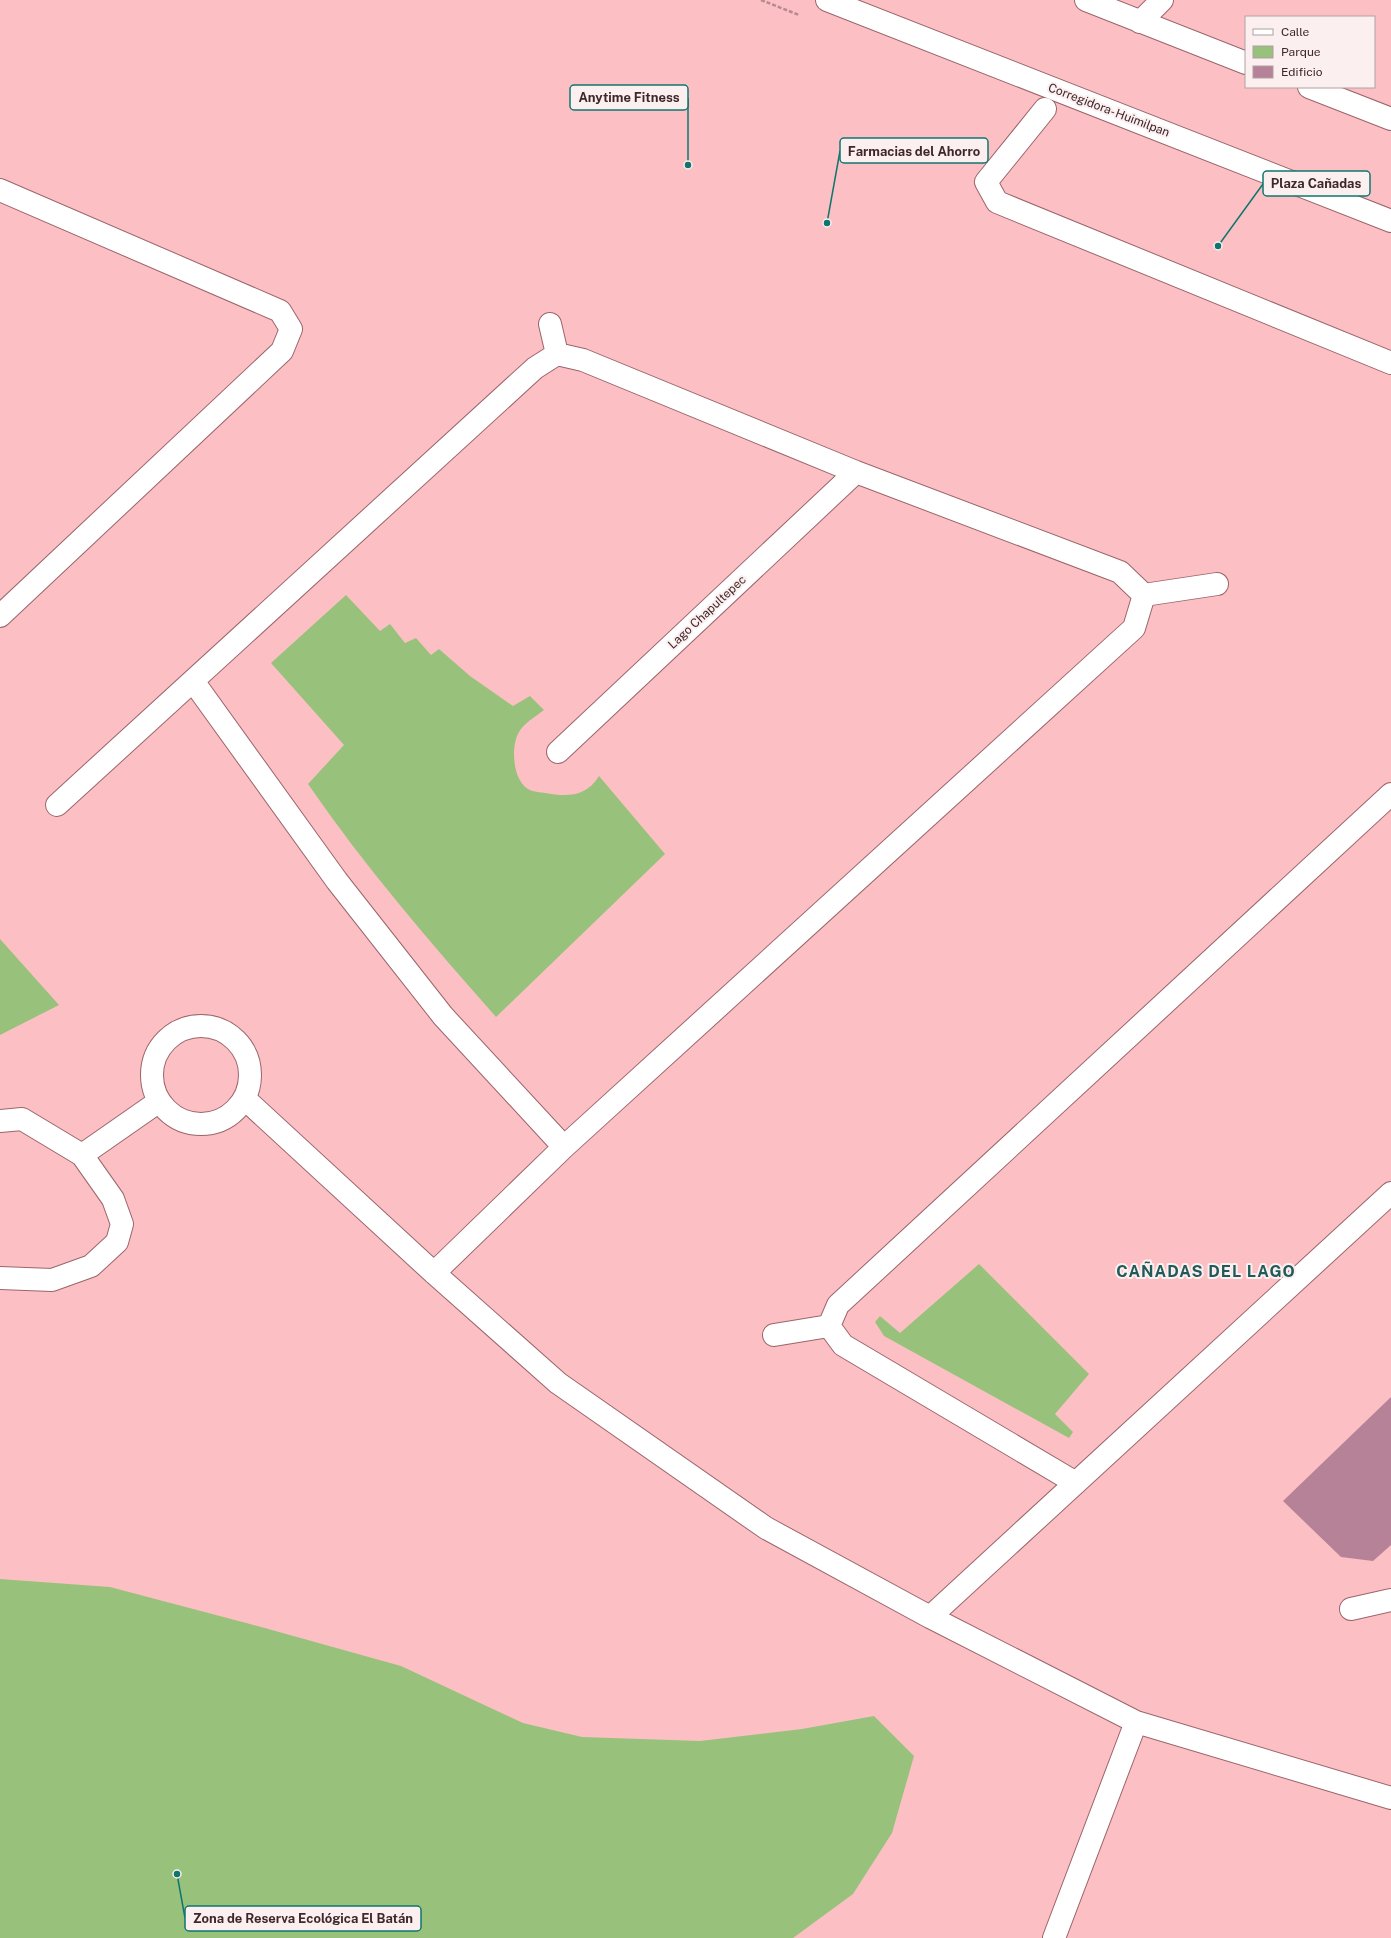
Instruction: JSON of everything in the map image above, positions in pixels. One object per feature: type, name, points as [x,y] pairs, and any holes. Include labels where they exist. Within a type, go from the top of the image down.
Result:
[{"type":"street","name":"Corregidora- Huimilpan","points":[[826,0],[1391,220]]},
{"type":"street","points":[[1086,0],[1245,63]]},
{"type":"street","points":[[1140,22],[1162,0]]},
{"type":"street","points":[[1312,88],[1391,119]]},
{"type":"street","points":[[1045,109],[986,182],[997,202],[1391,363]]},
{"type":"street","points":[[0,190],[280,311],[291,329],[282,351],[0,616]]},
{"type":"street","points":[[550,324],[557,354]]},
{"type":"street","points":[[57,805],[535,368],[557,354],[583,360],[856,472],[1120,572],[1144,595]]},
{"type":"street","name":"Lago Chapultepec","points":[[558,752],[856,472]]},
{"type":"street","points":[[1144,595],[1217,584]]},
{"type":"street","points":[[434,1273],[564,1147],[1134,628],[1144,595]]},
{"type":"street","points":[[193,681],[337,881],[443,1016],[564,1147]]},
{"type":"street","points":[[829,1326],[838,1304],[1391,794]]},
{"type":"street","points":[[198,1025],[224,1031],[244,1048],[251,1074],[245,1099],[228,1118],[203,1126],[177,1120],[158,1102],[150,1077],[156,1052],[174,1033],[198,1025]]},
{"type":"street","points":[[245,1099],[434,1273],[558,1383],[766,1528],[930,1617],[1136,1722],[1391,1798]]},
{"type":"street","points":[[82,1155],[158,1102]]},
{"type":"street","points":[[0,1121],[22,1120],[82,1155],[113,1199],[122,1224],[117,1242],[91,1266],[52,1280],[0,1278]]},
{"type":"street","points":[[930,1617],[1391,1193]]},
{"type":"street","points":[[774,1335],[829,1326]]},
{"type":"street","points":[[829,1326],[843,1346],[1076,1483]]},
{"type":"street","points":[[1351,1609],[1391,1600]]},
{"type":"street","points":[[1054,1938],[1136,1722]]},
{"type":"green space","points":[[346,595],[380,631],[390,624],[405,643],[416,638],[431,655],[439,649],[470,676],[513,706],[530,696],[544,710],[524,726],[516,739],[514,755],[515,764],[517,773],[524,786],[533,791],[568,795],[582,792],[594,783],[599,776],[665,854],[496,1017],[375,874],[308,784],[344,745],[271,663]]},
{"type":"green space","points":[[0,939],[59,1005],[0,1035]]},
{"type":"green space","points":[[979,1264],[1089,1374],[1055,1414],[1073,1432],[1069,1438],[884,1336],[875,1322],[880,1316],[900,1333]]},
{"type":"green space","points":[[0,1579],[110,1587],[250,1624],[401,1666],[523,1723],[582,1737],[700,1741],[802,1729],[874,1716],[914,1756],[892,1833],[853,1894],[793,1938],[0,1938]]},
{"type":"building","points":[[1391,1397],[1391,1545],[1373,1561],[1341,1557],[1283,1501]]},
{"type":"place","name":"Anytime Fitness","points":[[688,165]]},
{"type":"place","name":"Farmacias del Ahorro","points":[[827,223]]},
{"type":"place","name":"Plaza Cañadas","points":[[1218,246]]},
{"type":"place","name":"Zona de Reserva Ecológica El Batán","points":[[177,1874]]},
{"type":"district","name":"CAÑADAS DEL LAGO","points":[[1206,1271]]}]
